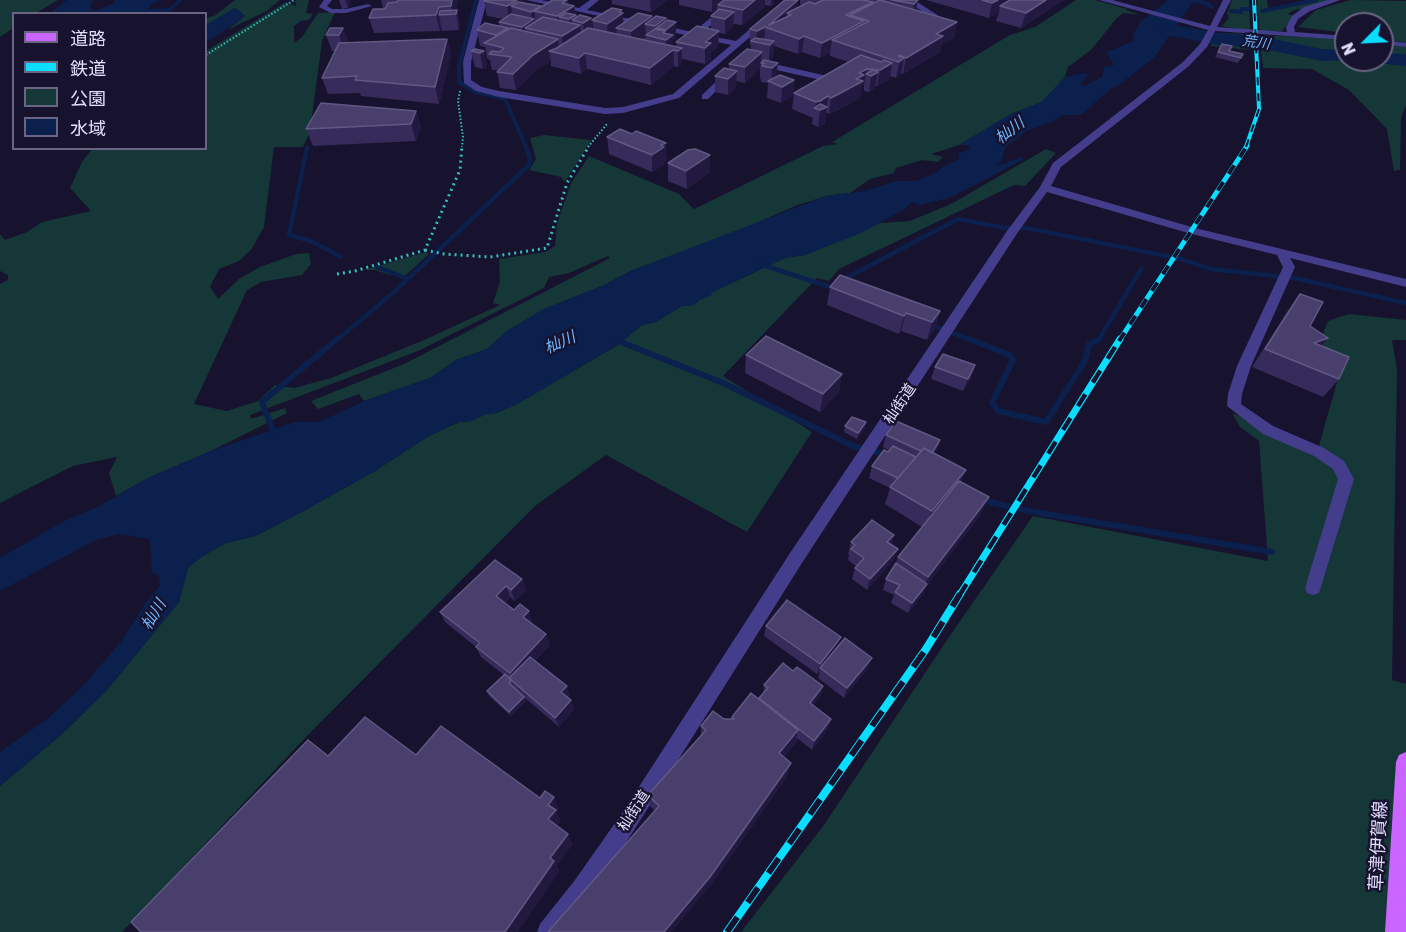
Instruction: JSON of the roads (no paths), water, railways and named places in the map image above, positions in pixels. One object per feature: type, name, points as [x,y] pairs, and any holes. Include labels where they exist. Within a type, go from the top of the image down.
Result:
[{"type":"main road","name":"草津伊賀線","points":[[1396,932],[1406,762]]},
{"type":"street","points":[[328,0],[323,7],[331,11],[346,11],[368,6]]},
{"type":"street","points":[[483,0],[480,27],[465,76],[471,86],[499,94],[616,111],[676,96],[789,0]]},
{"type":"street","points":[[530,0],[737,44]]},
{"type":"street","points":[[580,11],[595,0]]},
{"type":"street","points":[[694,35],[738,0]]},
{"type":"street","points":[[909,0],[935,16]]},
{"type":"street","points":[[1103,0],[1200,26],[1212,32],[1334,37]]},
{"type":"street","name":"杣街道","points":[[548,932],[583,888],[622,830],[796,558],[1013,231],[1045,188],[1056,165],[1186,64],[1204,45],[1227,0]]},
{"type":"street","points":[[1291,34],[1290,27],[1295,18],[1307,9],[1335,0]]},
{"type":"street","points":[[705,97],[736,63],[724,56]]},
{"type":"street","points":[[745,60],[824,78],[828,81],[825,84]]},
{"type":"street","points":[[565,105],[575,95]]},
{"type":"street","points":[[1045,188],[1192,231],[1406,283]]},
{"type":"street","points":[[1281,252],[1289,267],[1244,366],[1235,393],[1234,406],[1268,430],[1319,452],[1338,465],[1346,479],[1313,588]]},
{"type":"water","points":[[67,0],[93,0],[90,7],[95,11],[114,3],[115,0],[162,0],[151,4],[149,9],[169,8],[178,0],[183,0],[169,12],[51,12]]},
{"type":"water","name":"杣川","points":[[1168,0],[1194,0],[1154,58],[1112,88],[1081,115],[1063,115],[1054,121],[1026,131],[1005,148],[1001,162],[994,167],[1021,157],[1023,160],[949,198],[920,205],[912,202],[903,210],[861,233],[805,255],[785,258],[711,293],[712,295],[699,300],[694,305],[682,306],[656,322],[642,325],[618,345],[517,404],[472,421],[459,422],[427,437],[375,471],[298,514],[255,536],[226,543],[201,557],[188,568],[179,602],[107,690],[61,735],[0,786],[0,752],[47,719],[82,687],[123,639],[147,601],[160,586],[159,576],[152,573],[150,539],[119,534],[96,540],[0,591],[0,558],[62,522],[97,507],[148,478],[211,451],[295,422],[319,422],[364,401],[430,378],[456,360],[487,349],[507,331],[544,309],[602,286],[633,270],[826,196],[864,191],[897,181],[916,181],[938,172],[941,168],[959,159],[958,154],[970,149],[967,145],[959,145],[1011,114],[1042,102],[1065,77],[1084,73],[1089,75],[1080,84],[1084,86],[1102,77],[1104,67],[1114,65],[1106,52],[1134,41],[1133,36],[1140,22]]},
{"type":"water","points":[[235,8],[245,16],[207,42],[207,24]]},
{"type":"waterway","points":[[476,0],[459,67],[459,82],[475,92],[505,99],[526,147]]},
{"type":"waterway","points":[[1189,0],[1203,2],[1212,7]]},
{"type":"waterway","points":[[1262,11],[1316,0]]},
{"type":"waterway","points":[[1231,11],[1241,12],[1242,9],[1249,9]]},
{"type":"waterway","name":"荒川","points":[[1167,30],[1218,39],[1259,42],[1334,56]]},
{"type":"waterway","name":"荒川","points":[[1394,60],[1406,60]]},
{"type":"waterway","points":[[408,279],[529,165],[530,159],[526,146]]},
{"type":"waterway","points":[[307,148],[289,235],[311,241],[341,257]]},
{"type":"waterway","points":[[842,283],[846,278],[958,219],[1006,228],[1026,228],[1181,259],[1211,269],[1294,278],[1406,303]]},
{"type":"waterway","points":[[760,264],[836,289]]},
{"type":"waterway","points":[[378,267],[408,279]]},
{"type":"waterway","points":[[1099,340],[1141,269]]},
{"type":"waterway","points":[[336,341],[408,279]]},
{"type":"waterway","points":[[929,324],[973,341]]},
{"type":"waterway","points":[[275,436],[262,402],[337,339]]},
{"type":"waterway","points":[[969,339],[1010,355],[1013,360],[992,403],[998,411],[1046,422],[1085,361],[1089,344],[1099,340]]},
{"type":"waterway","points":[[616,340],[723,383],[853,446],[888,455]]},
{"type":"waterway","points":[[981,500],[1029,511],[1272,552]]},
{"type":"railway","points":[[1246,147],[1259,109],[1254,0]]},
{"type":"railway","points":[[1119,341],[1247,146]]},
{"type":"railway","points":[[959,596],[1120,339]]},
{"type":"railway","points":[[727,932],[926,649],[960,594]]}]
